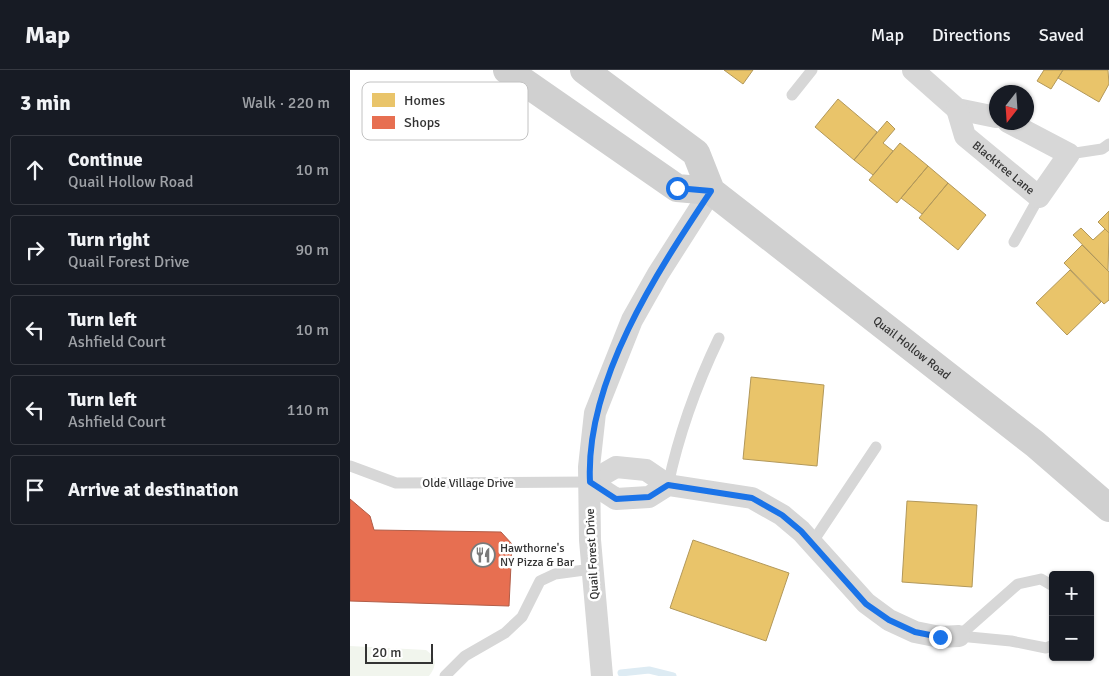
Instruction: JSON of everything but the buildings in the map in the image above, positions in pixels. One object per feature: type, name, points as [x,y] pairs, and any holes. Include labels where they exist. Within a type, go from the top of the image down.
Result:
[{"type":"main road","points":[[508,70],[525,82]]},
{"type":"main road","points":[[528,84],[677,188],[711,191],[696,153],[584,70]]},
{"type":"main road","name":"Quail Hollow Road","points":[[711,191],[1035,444],[1109,508]]},
{"type":"street","points":[[913,70],[957,109],[989,116]]},
{"type":"street","name":"Blacktree Lane","points":[[957,109],[965,136],[1039,197],[1069,154]]},
{"type":"street","points":[[1023,130],[1069,154]]},
{"type":"street","name":"Quail Forest Drive","points":[[602,676],[592,569],[589,468],[595,413],[632,320],[658,274],[711,191]]},
{"type":"street","points":[[668,485],[649,497],[616,499],[590,482],[616,467],[646,470],[668,485],[752,498],[782,515],[812,544],[866,604],[889,620],[915,632],[940,637],[959,636]]},
{"type":"lane","points":[[792,95],[812,70]]},
{"type":"lane","points":[[1069,154],[1102,149],[1109,144]]},
{"type":"lane","points":[[1014,242],[1039,197]]},
{"type":"lane","points":[[668,485],[677,443],[691,402],[718,338]]},
{"type":"lane","points":[[812,544],[876,447]]},
{"type":"lane","name":"Olde Village Drive","points":[[350,466],[396,483],[590,482]]},
{"type":"lane","points":[[445,676],[465,656],[505,632],[522,617],[540,581],[555,574],[592,569]]},
{"type":"lane","points":[[959,636],[1018,584],[1041,579],[1049,584]]},
{"type":"lane","points":[[959,636],[1011,641],[1046,648],[1049,647]]},
{"type":"shaded area","points":[[350,646],[426,650],[435,662],[429,676],[350,676]]},
{"type":"waterway","points":[[621,673],[649,670],[673,676]]},
{"type":"place","name":"Hawthorne's NY Pizza & Bar","points":[[483,555]]},
{"type":"route","points":[[677,188],[711,191],[658,274],[632,320],[595,413],[589,468],[590,482],[616,499],[649,497],[668,485],[752,498],[782,515],[801,531],[866,604],[889,620],[915,632],[940,637]]}]
